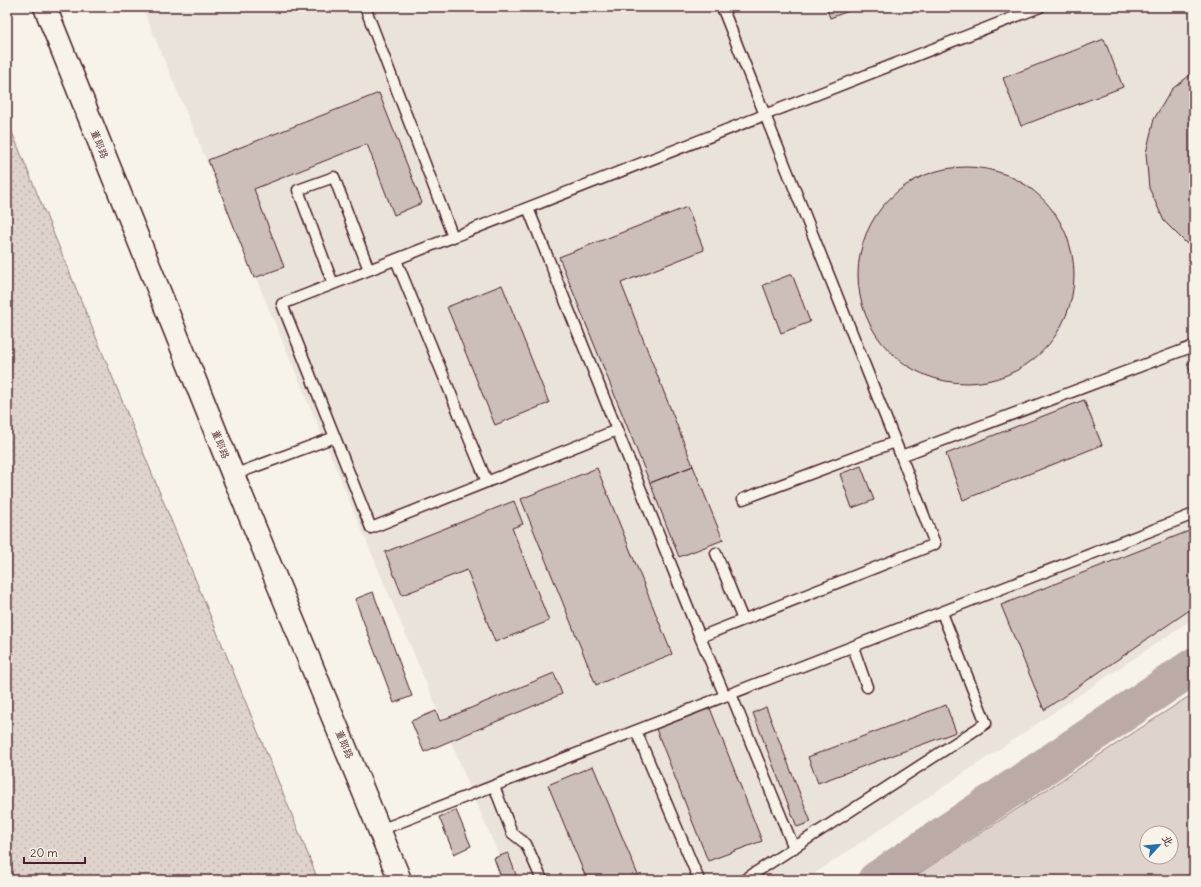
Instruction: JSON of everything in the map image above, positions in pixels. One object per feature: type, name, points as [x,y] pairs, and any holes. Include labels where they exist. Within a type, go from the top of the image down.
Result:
[{"type":"main road","name":"董郎路","points":[[46,7],[233,475],[400,880]]},
{"type":"lane","points":[[365,7],[454,237]]},
{"type":"lane","points":[[700,637],[934,544],[901,456],[722,7]]},
{"type":"lane","points":[[617,430],[371,528],[282,304],[1040,7]]},
{"type":"lane","points":[[333,284],[298,190],[334,177],[369,270]]},
{"type":"lane","points":[[528,208],[700,637],[728,695],[794,848]]},
{"type":"lane","points":[[396,260],[487,482]]},
{"type":"lane","points":[[901,456],[1194,346]]},
{"type":"lane","points":[[233,475],[335,437]]},
{"type":"lane","points":[[743,499],[895,442]]},
{"type":"lane","points":[[380,830],[1194,514]]},
{"type":"lane","points":[[716,553],[743,620]]},
{"type":"lane","points":[[744,880],[986,723],[942,613]]},
{"type":"lane","points":[[853,647],[867,687]]},
{"type":"lane","points":[[636,731],[699,880]]},
{"type":"lane","points":[[494,786],[512,833],[526,844],[542,880]]},
{"type":"shaded area","points":[[142,7],[1194,7],[1194,618],[805,880],[509,880]]},
{"type":"shaded area","points":[[7,120],[303,842],[318,880],[7,880]]},
{"type":"shaded area","points":[[1194,693],[1194,873],[1173,880],[909,880]]},
{"type":"building","points":[[826,7],[859,7],[830,18]]},
{"type":"building","points":[[1104,39],[1123,87],[1021,126],[1003,78]]},
{"type":"building","points":[[1194,72],[1194,249],[1189,246],[1164,221],[1149,188],[1146,153],[1154,119],[1172,89]]},
{"type":"building","points":[[379,93],[422,203],[394,215],[367,144],[254,189],[284,267],[254,278],[208,160]]},
{"type":"building","points":[[966,167],[987,169],[1017,180],[1026,185],[1042,199],[1056,215],[1061,224],[1072,254],[1074,275],[1072,296],[1061,326],[1056,335],[1042,351],[1026,365],[1017,370],[987,381],[966,383],[945,381],[915,370],[906,365],[890,351],[876,335],[871,326],[860,296],[858,275],[860,254],[871,224],[876,215],[890,199],[906,185],[915,180],[945,169]]},
{"type":"building","points":[[687,207],[704,250],[621,283],[693,466],[650,483],[559,257]]},
{"type":"building","points":[[792,274],[810,322],[781,333],[763,285]]},
{"type":"building","points":[[502,285],[549,403],[495,425],[447,307]]},
{"type":"building","points":[[1194,360],[1194,382],[1187,363]]},
{"type":"building","points":[[1084,400],[1102,445],[963,500],[946,454]]},
{"type":"building","points":[[693,466],[723,540],[679,557],[650,483]]},
{"type":"building","points":[[861,466],[874,500],[852,508],[840,474]]},
{"type":"building","points":[[597,468],[672,654],[596,685],[521,499]]},
{"type":"building","points":[[514,501],[523,524],[512,528],[549,621],[495,642],[467,570],[402,595],[385,552]]},
{"type":"building","points":[[1194,529],[1194,607],[1044,710],[1001,605]]},
{"type":"building","points":[[373,592],[412,696],[394,703],[355,599]]},
{"type":"building","points":[[554,673],[562,694],[424,752],[411,721],[436,711],[440,721]]},
{"type":"building","points":[[946,705],[956,732],[818,783],[808,757]]},
{"type":"building","points":[[766,707],[811,822],[797,827],[753,713]]},
{"type":"building","points":[[710,708],[762,841],[708,861],[656,729]]},
{"type":"building","points":[[593,766],[640,880],[587,880],[548,785]]},
{"type":"building","points":[[456,810],[471,846],[454,854],[439,817]]},
{"type":"building","points":[[508,853],[518,880],[502,880],[494,858]]},
{"type":"waterway","points":[[876,880],[1194,666]]}]
